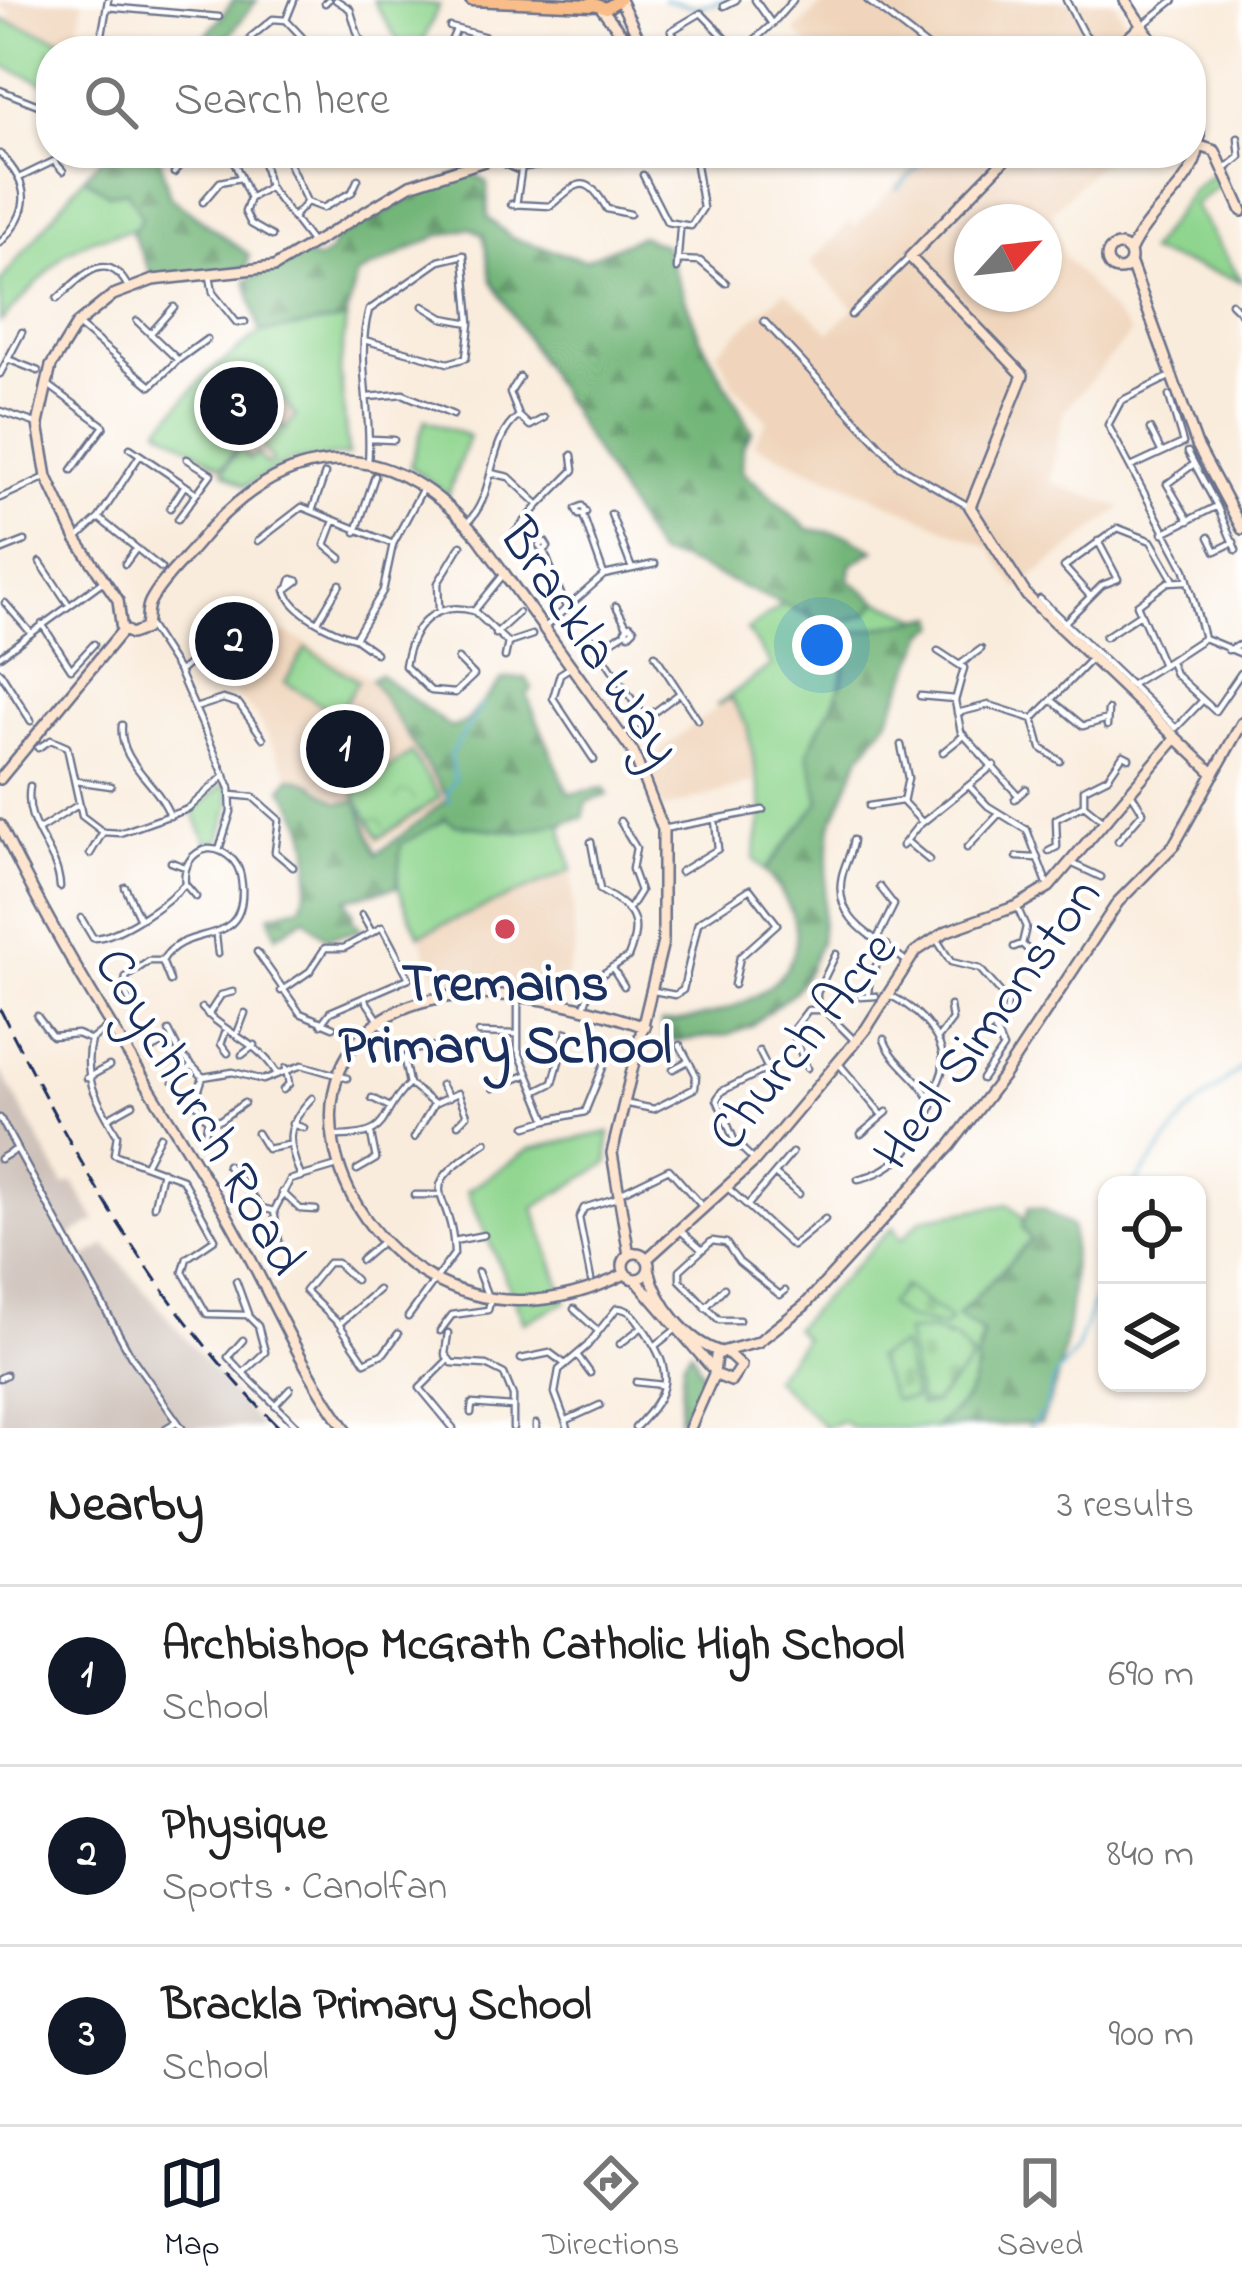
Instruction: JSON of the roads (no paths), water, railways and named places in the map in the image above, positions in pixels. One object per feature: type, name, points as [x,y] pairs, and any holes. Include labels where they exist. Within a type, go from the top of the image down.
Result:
[{"type":"main road","points":[[471,0],[594,4],[619,0]]},
{"type":"street","points":[[286,20],[294,0]]},
{"type":"street","points":[[619,0],[637,36]]},
{"type":"street","points":[[724,6],[736,0]]},
{"type":"street","points":[[755,0],[772,24]]},
{"type":"street","points":[[758,36],[793,0]]},
{"type":"street","points":[[867,0],[914,36]]},
{"type":"street","points":[[1066,0],[1086,36]]},
{"type":"street","points":[[1125,0],[1148,36]]},
{"type":"street","points":[[1131,36],[1174,0]]},
{"type":"street","points":[[330,1],[350,9],[358,36]]},
{"type":"street","points":[[102,36],[107,4],[219,17]]},
{"type":"street","points":[[594,4],[622,36]]},
{"type":"street","points":[[674,36],[671,31],[701,13],[725,36]]},
{"type":"street","points":[[252,36],[273,20],[286,20],[301,36]]},
{"type":"street","points":[[451,36],[453,28],[482,36]]},
{"type":"street","points":[[0,90],[36,104]]},
{"type":"street","points":[[1224,170],[1240,157],[1238,139]]},
{"type":"street","points":[[1206,150],[1217,157],[1242,211]]},
{"type":"street","points":[[0,154],[21,177],[26,198],[20,222],[0,242]]},
{"type":"street","points":[[21,177],[40,168]]},
{"type":"street","points":[[61,168],[64,171]]},
{"type":"street","points":[[174,173],[178,168]]},
{"type":"street","points":[[235,168],[250,198]]},
{"type":"street","points":[[265,168],[269,187],[314,246]]},
{"type":"street","points":[[291,168],[307,202],[323,208],[352,192],[358,179]]},
{"type":"street","points":[[219,850],[232,795],[225,776],[179,672],[136,611],[118,600],[103,581],[76,539],[47,477],[38,424],[44,383],[77,324],[129,289],[172,278],[265,270],[314,246],[410,185],[463,168]]},
{"type":"street","points":[[516,168],[514,204],[550,206],[568,188],[586,185],[598,191],[607,209],[628,212]]},
{"type":"street","points":[[680,229],[694,224],[702,212],[698,168]]},
{"type":"street","points":[[851,316],[996,168]]},
{"type":"street","points":[[1189,168],[1128,254],[1197,445],[1242,529]]},
{"type":"street","points":[[648,177],[662,217],[680,229]]},
{"type":"street","points":[[203,202],[220,182],[239,178]]},
{"type":"street","points":[[269,187],[250,198],[244,212],[272,236]]},
{"type":"street","points":[[294,216],[307,202]]},
{"type":"street","points":[[677,269],[680,229]]},
{"type":"street","points":[[364,340],[456,363],[470,349],[469,270],[459,253],[376,301],[369,310],[364,340],[368,463]]},
{"type":"street","points":[[910,257],[1023,375],[970,507]]},
{"type":"street","points":[[677,260],[700,261],[726,283]]},
{"type":"street","points":[[57,298],[91,269],[105,264],[117,268],[129,289]]},
{"type":"street","points":[[211,276],[224,310],[245,322]]},
{"type":"street","points":[[1231,303],[1242,314]]},
{"type":"street","points":[[423,306],[443,318],[470,323]]},
{"type":"street","points":[[150,335],[174,307]]},
{"type":"street","points":[[137,321],[178,361]]},
{"type":"street","points":[[764,321],[899,466],[970,507],[1024,592],[1176,734]]},
{"type":"street","points":[[77,324],[145,385],[158,383],[207,339]]},
{"type":"street","points":[[0,374],[22,332]]},
{"type":"street","points":[[10,360],[38,371]]},
{"type":"street","points":[[1174,376],[1132,393],[1110,413],[1112,437],[1186,580],[1204,638],[1242,654]]},
{"type":"street","points":[[520,377],[510,393],[519,416],[530,426],[544,418]]},
{"type":"street","points":[[44,383],[63,391],[104,426],[71,470]]},
{"type":"street","points":[[368,397],[403,394],[453,415]]},
{"type":"street","points":[[1131,467],[1184,443],[1169,396]]},
{"type":"street","points":[[0,411],[38,424]]},
{"type":"street","points":[[466,524],[479,512],[505,427],[519,416]]},
{"type":"street","points":[[1150,429],[1162,453]]},
{"type":"street","points":[[370,439],[394,440]]},
{"type":"street","points":[[130,448],[195,492]]},
{"type":"street","points":[[1188,452],[1235,546],[1216,551],[1209,537]]},
{"type":"street","points":[[76,539],[99,518],[140,454]]},
{"type":"street","points":[[512,536],[574,470],[572,455]]},
{"type":"street","points":[[178,519],[211,474],[187,459]]},
{"type":"street","name":"Brackla Way","points":[[136,611],[226,509],[254,486],[321,461],[368,463],[424,485],[466,524],[622,736],[647,780],[663,829],[666,914],[645,1027],[612,1153],[623,1190],[628,1255]]},
{"type":"street","points":[[1189,520],[1167,484],[1194,464]]},
{"type":"street","points":[[491,473],[508,477],[539,505]]},
{"type":"street","points":[[312,511],[325,474]]},
{"type":"street","points":[[356,532],[375,476]]},
{"type":"street","points":[[0,498],[47,477]]},
{"type":"street","points":[[170,508],[185,485]]},
{"type":"street","points":[[356,638],[383,591],[393,544],[424,485]]},
{"type":"street","points":[[1163,533],[1217,506]]},
{"type":"street","points":[[258,541],[296,507],[393,544]]},
{"type":"street","points":[[611,514],[632,568]]},
{"type":"street","points":[[583,515],[604,575]]},
{"type":"street","points":[[99,518],[160,563]]},
{"type":"street","points":[[334,521],[325,545],[341,558]]},
{"type":"street","points":[[1090,596],[1064,567],[1118,528],[1146,537],[1173,579]]},
{"type":"street","points":[[0,551],[25,541]]},
{"type":"street","points":[[1064,623],[1090,596],[1118,579],[1098,541]]},
{"type":"street","points":[[458,659],[474,675],[462,691],[449,694],[417,682],[406,658],[439,608],[438,584],[460,545]]},
{"type":"street","points":[[124,564],[136,549]]},
{"type":"street","points":[[544,551],[567,610]]},
{"type":"street","points":[[40,562],[68,603]]},
{"type":"street","points":[[544,628],[604,575],[656,564]]},
{"type":"street","points":[[474,611],[504,574]]},
{"type":"street","points":[[1186,580],[1173,579],[1138,602],[1166,663],[1215,710],[1241,673]]},
{"type":"street","points":[[0,656],[103,581]]},
{"type":"street","points":[[290,584],[287,599],[376,653]]},
{"type":"street","points":[[318,621],[340,584]]},
{"type":"street","points":[[1040,599],[1214,774]]},
{"type":"street","points":[[5,603],[31,633]]},
{"type":"street","points":[[597,650],[627,629],[616,606]]},
{"type":"street","points":[[439,608],[474,611],[508,644]]},
{"type":"street","points":[[0,778],[117,641],[136,611]]},
{"type":"street","points":[[136,611],[136,633]]},
{"type":"street","points":[[495,634],[518,613]]},
{"type":"street","points":[[1105,637],[1140,614]]},
{"type":"street","points":[[43,624],[71,669],[94,644]]},
{"type":"street","points":[[122,628],[152,633]]},
{"type":"street","points":[[179,672],[226,630]]},
{"type":"street","points":[[117,641],[136,633]]},
{"type":"street","points":[[591,634],[645,719]]},
{"type":"street","points":[[508,644],[532,635]]},
{"type":"street","points":[[1131,686],[1204,638]]},
{"type":"street","points":[[505,657],[508,644]]},
{"type":"street","points":[[1228,650],[1242,644]]},
{"type":"street","points":[[962,663],[981,649]]},
{"type":"street","points":[[938,651],[962,663]]},
{"type":"street","points":[[655,655],[698,720]]},
{"type":"street","points":[[1033,719],[1091,659]]},
{"type":"street","points":[[962,663],[965,678],[955,699],[963,736],[994,765],[1017,797],[1026,790]]},
{"type":"street","points":[[571,667],[560,674],[553,698],[594,760]]},
{"type":"street","points":[[0,672],[31,721]]},
{"type":"street","points":[[924,691],[955,699]]},
{"type":"street","points":[[622,736],[682,692]]},
{"type":"street","points":[[449,694],[450,707]]},
{"type":"street","points":[[196,708],[223,699],[239,704],[263,738]]},
{"type":"street","points":[[1176,734],[1203,700]]},
{"type":"street","points":[[1054,702],[1083,726],[1106,723],[1108,710]]},
{"type":"street","points":[[957,713],[989,705],[1033,719]]},
{"type":"street","points":[[1033,719],[1041,748],[1057,760],[1048,768]]},
{"type":"street","name":"Heol Simonston","points":[[705,1404],[731,1381],[758,1342],[826,1285],[950,1146],[1004,1075],[1118,902],[1174,844],[1242,723]]},
{"type":"street","points":[[122,724],[124,752],[160,794],[170,816]]},
{"type":"street","name":"Church Acre","points":[[559,1318],[648,1264],[728,1189],[854,1040],[877,994],[935,937],[1017,906],[1048,887],[1072,864],[1176,734]]},
{"type":"street","points":[[945,749],[963,736]]},
{"type":"street","points":[[38,748],[51,740],[67,747],[77,805],[87,824],[103,832],[120,833],[194,805],[225,776]]},
{"type":"street","points":[[898,748],[908,778],[902,801]]},
{"type":"street","points":[[1084,805],[1084,789],[1108,777],[1124,754]]},
{"type":"street","points":[[924,859],[904,844],[922,822],[994,765]]},
{"type":"street","points":[[73,781],[111,787]]},
{"type":"street","points":[[30,787],[30,819],[42,844],[57,859],[60,887]]},
{"type":"street","points":[[970,788],[999,814],[1027,830],[1048,887]]},
{"type":"street","points":[[1123,842],[1143,812],[1130,791]]},
{"type":"street","points":[[232,795],[253,797],[279,820],[275,852],[293,866]]},
{"type":"street","points":[[873,801],[902,801],[922,822]]},
{"type":"street","points":[[38,830],[77,805]]},
{"type":"street","points":[[1084,805],[1105,822]]},
{"type":"street","points":[[1056,850],[1056,819],[1084,805]]},
{"type":"street","points":[[663,829],[763,809]]},
{"type":"street","points":[[971,847],[999,814]]},
{"type":"street","points":[[620,820],[637,848],[632,869],[640,891],[630,907]]},
{"type":"street","points":[[680,872],[716,853],[720,840],[715,820]]},
{"type":"street","name":"Coychurch Road","points":[[0,825],[107,1027],[224,1209],[297,1358],[345,1428]]},
{"type":"street","points":[[90,854],[103,832]]},
{"type":"street","points":[[854,839],[842,904],[862,932],[907,962]]},
{"type":"street","points":[[584,1007],[592,981],[628,957],[635,919],[630,907],[600,890],[591,842]]},
{"type":"street","points":[[132,1006],[124,990],[126,977],[149,962],[162,961],[182,943],[216,934],[242,910],[239,869],[219,850],[200,852],[185,867],[185,884],[196,897]]},
{"type":"street","points":[[1017,856],[1036,858]]},
{"type":"street","points":[[171,862],[185,867]]},
{"type":"street","points":[[1072,864],[1097,878]]},
{"type":"street","points":[[81,918],[85,931],[99,939],[185,884]]},
{"type":"street","points":[[877,939],[894,905],[884,889],[894,884]]},
{"type":"street","points":[[125,887],[139,917]]},
{"type":"street","points":[[653,991],[674,995],[683,990],[698,923],[750,889],[777,924],[740,957],[734,985]]},
{"type":"street","points":[[1017,906],[1026,927],[1022,944]]},
{"type":"street","points":[[362,915],[371,932]]},
{"type":"street","points":[[317,941],[325,948],[344,948],[382,927],[409,978],[329,1012],[321,1024]]},
{"type":"street","points":[[216,934],[218,954]]},
{"type":"street","points":[[935,937],[951,962],[980,969],[1005,997],[1008,1010],[994,1033],[1002,1052],[982,1079]]},
{"type":"street","points":[[1014,947],[1022,944]]},
{"type":"street","points":[[1022,944],[1029,951]]},
{"type":"street","points":[[877,994],[870,976],[887,945]]},
{"type":"street","points":[[281,991],[310,971],[325,948]]},
{"type":"street","points":[[257,952],[300,1013],[333,1027]]},
{"type":"street","points":[[832,957],[817,993],[817,1008],[854,1040]]},
{"type":"street","points":[[162,961],[170,981]]},
{"type":"street","points":[[612,967],[624,986]]},
{"type":"street","points":[[208,1016],[221,995],[233,992]]},
{"type":"street","points":[[860,997],[877,994],[910,1007],[939,1037],[944,1070],[928,1095]]},
{"type":"street","points":[[365,998],[386,1031]]},
{"type":"street","points":[[518,998],[517,1034],[526,1075],[547,1120]]},
{"type":"street","points":[[336,1188],[333,1136],[347,1078],[386,1031],[428,1009],[518,998],[584,1007],[645,1027]]},
{"type":"street","points":[[939,1037],[956,1015],[950,1006]]},
{"type":"street","points":[[202,1008],[225,1033],[255,1045],[276,1072]]},
{"type":"street","points":[[809,1064],[792,1024],[817,1008]]},
{"type":"street","points":[[237,1034],[245,1013]]},
{"type":"street","points":[[37,1016],[52,1036],[77,1034],[91,1040]]},
{"type":"street","points":[[107,1027],[91,1040],[87,1078],[118,1135],[114,1154],[182,1179],[215,1238],[183,1266],[196,1298],[206,1314],[248,1315]]},
{"type":"street","points":[[537,1091],[553,1083],[567,1032]]},
{"type":"street","points":[[225,1033],[220,1044],[228,1053]]},
{"type":"street","points":[[479,1033],[517,1034]]},
{"type":"street","points":[[152,1049],[171,1035],[190,1067],[203,1077],[232,1072],[263,1080],[286,1068],[312,1065],[347,1078]]},
{"type":"street","points":[[862,1181],[892,1166],[917,1139],[932,1106],[928,1095],[885,1054],[884,1039]]},
{"type":"street","points":[[242,1055],[255,1045]]},
{"type":"street","points":[[527,1126],[585,1112],[612,1045]]},
{"type":"street","points":[[624,1103],[654,1109],[689,1093],[697,1081],[680,1045]]},
{"type":"street","points":[[434,1104],[409,1084],[404,1058],[412,1050],[437,1046]]},
{"type":"street","points":[[755,1161],[735,1142],[717,1100],[722,1091],[770,1067],[759,1051]]},
{"type":"street","points":[[835,1060],[884,1114],[861,1134]]},
{"type":"street","points":[[674,1069],[688,1061]]},
{"type":"street","points":[[87,1078],[109,1066]]},
{"type":"street","points":[[173,1080],[190,1067]]},
{"type":"street","points":[[283,1090],[289,1084],[286,1068]]},
{"type":"street","points":[[493,1088],[526,1075]]},
{"type":"street","points":[[203,1077],[195,1101],[208,1121],[204,1137]]},
{"type":"street","points":[[333,1136],[371,1134],[384,1127],[390,1107],[409,1084]]},
{"type":"street","points":[[441,1085],[449,1098]]},
{"type":"street","points":[[414,1138],[434,1104],[458,1094],[467,1114],[458,1124]]},
{"type":"street","points":[[372,1098],[390,1107]]},
{"type":"street","points":[[300,1174],[288,1145],[292,1124],[312,1099]]},
{"type":"street","points":[[208,1121],[220,1120],[244,1103]]},
{"type":"street","points":[[108,1118],[123,1105],[133,1104]]},
{"type":"street","points":[[0,1118],[131,1356],[179,1425],[166,1428]]},
{"type":"street","points":[[292,1124],[304,1129]]},
{"type":"street","points":[[257,1133],[267,1149],[288,1145]]},
{"type":"street","points":[[357,1170],[377,1155],[371,1134]]},
{"type":"street","points":[[145,1165],[160,1136]]},
{"type":"street","points":[[356,1248],[378,1290],[412,1320],[446,1269],[454,1241],[436,1195],[441,1177],[486,1142]]},
{"type":"street","points":[[0,1159],[17,1150]]},
{"type":"street","points":[[747,1206],[791,1156],[797,1163]]},
{"type":"street","points":[[227,1165],[262,1208],[274,1211]]},
{"type":"street","points":[[279,1241],[274,1211],[282,1192],[300,1174],[334,1167]]},
{"type":"street","points":[[592,1283],[579,1218],[584,1208],[673,1170],[706,1210]]},
{"type":"street","points":[[154,1206],[162,1171]]},
{"type":"street","points":[[777,1176],[798,1194]]},
{"type":"street","points":[[728,1189],[792,1246],[821,1220]]},
{"type":"street","points":[[282,1192],[300,1209],[316,1210]]},
{"type":"street","points":[[414,1195],[436,1195]]},
{"type":"street","points":[[376,1220],[382,1242],[398,1256]]},
{"type":"street","points":[[682,1232],[702,1250]]},
{"type":"street","points":[[454,1241],[484,1234]]},
{"type":"street","points":[[739,1320],[724,1322],[705,1308],[679,1275],[702,1250],[722,1240],[780,1295]]},
{"type":"street","points":[[361,1260],[382,1242]]},
{"type":"street","points":[[731,1381],[712,1370],[630,1277],[622,1263],[628,1255],[648,1264],[658,1295],[685,1328],[742,1366]]},
{"type":"street","points":[[355,1280],[337,1263],[328,1263],[307,1282],[307,1296],[339,1324],[365,1362],[384,1353],[398,1334]]},
{"type":"street","points":[[448,1360],[444,1332],[452,1315],[488,1310],[478,1272]]},
{"type":"street","points":[[236,1281],[266,1352],[243,1373]]},
{"type":"street","points":[[705,1308],[724,1288]]},
{"type":"street","points":[[339,1324],[378,1290]]},
{"type":"street","points":[[600,1405],[566,1421],[555,1394],[565,1364],[617,1308],[631,1311],[664,1358],[663,1385],[654,1408],[635,1428]]},
{"type":"street","points":[[574,1309],[598,1330]]},
{"type":"street","points":[[428,1327],[464,1336]]},
{"type":"street","points":[[620,1344],[642,1327]]},
{"type":"street","points":[[656,1345],[676,1328]]},
{"type":"street","points":[[243,1340],[228,1357],[299,1428]]},
{"type":"street","name":"Heol Simonston","points":[[724,1352],[758,1342]]},
{"type":"street","points":[[690,1428],[705,1404],[712,1370],[724,1352]]},
{"type":"street","points":[[521,1358],[550,1353],[565,1364]]},
{"type":"street","points":[[577,1354],[590,1373]]},
{"type":"street","points":[[448,1360],[499,1370],[509,1382],[513,1428]]},
{"type":"street","points":[[448,1360],[420,1388],[453,1428]]},
{"type":"street","points":[[636,1382],[663,1385]]},
{"type":"street","points":[[275,1405],[290,1389]]},
{"type":"street","points":[[471,1413],[472,1404],[514,1407]]},
{"type":"waterway","points":[[664,0],[696,7],[728,0]]},
{"type":"waterway","points":[[897,189],[917,168]]},
{"type":"waterway","points":[[449,803],[447,792],[455,780],[450,756],[482,705]]},
{"type":"waterway","points":[[1141,1176],[1188,1113],[1242,1067]]},
{"type":"waterway","points":[[1029,1428],[1045,1410],[1054,1378],[1076,1351],[1100,1284]]},
{"type":"railway","points":[[0,1009],[90,1177],[158,1283],[236,1382],[280,1428]]},
{"type":"place","name":"Brackla Primary School","points":[[239,406]]},
{"type":"place","name":"Physique","points":[[234,641]]},
{"type":"place","name":"Archbishop McGrath Catholic High School","points":[[345,749]]},
{"type":"place","name":"Tremains Primary School","points":[[505,929]]}]
